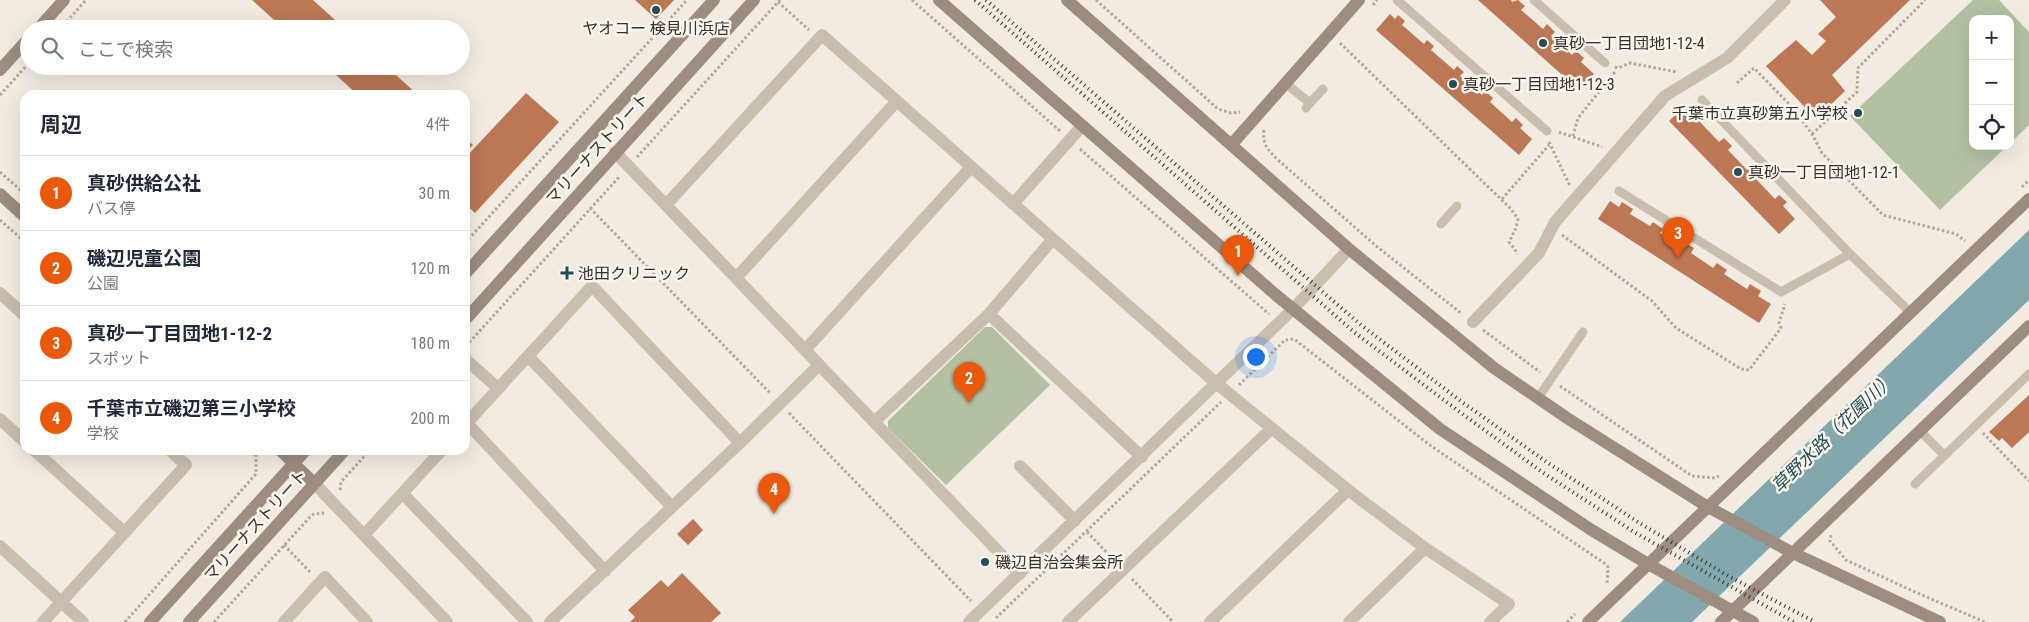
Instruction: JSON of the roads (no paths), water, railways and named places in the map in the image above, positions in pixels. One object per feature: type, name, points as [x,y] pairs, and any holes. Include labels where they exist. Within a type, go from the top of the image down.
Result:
[{"type":"street","points":[[46,20],[64,0]]},
{"type":"street","name":"マリーナストリート","points":[[470,268],[714,0]]},
{"type":"street","name":"マリーナストリート","points":[[470,314],[754,0]]},
{"type":"street","points":[[939,0],[1293,309],[1440,429],[1582,524],[1648,564],[1753,622]]},
{"type":"street","points":[[1067,0],[1349,249],[1494,368],[1708,507],[1793,553],[1940,622]]},
{"type":"street","points":[[1232,144],[1359,0]]},
{"type":"street","points":[[1473,322],[1539,253],[1554,225],[1665,96],[1727,58],[1785,0]]},
{"type":"street","points":[[666,204],[822,35],[1216,383],[1271,429],[1426,548],[1509,604],[1490,622]]},
{"type":"street","points":[[0,70],[20,48]]},
{"type":"street","points":[[736,278],[897,101]]},
{"type":"street","points":[[1013,204],[1082,126]]},
{"type":"street","points":[[615,152],[1020,574]]},
{"type":"street","points":[[805,350],[971,167]]},
{"type":"street","points":[[0,194],[20,212]]},
{"type":"street","points":[[1588,622],[2029,199]]},
{"type":"street","points":[[874,422],[989,314],[1053,239]]},
{"type":"street","points":[[969,622],[1293,309],[1349,249]]},
{"type":"street","points":[[470,420],[592,286],[740,443]]},
{"type":"street","points":[[0,293],[20,311]]},
{"type":"street","points":[[989,314],[1142,456]]},
{"type":"street","points":[[1721,622],[2029,326]]},
{"type":"street","points":[[528,356],[672,507]]},
{"type":"street","points":[[470,363],[498,388]]},
{"type":"street","points":[[550,622],[740,443],[819,365]]},
{"type":"street","points":[[0,420],[20,438]]},
{"type":"street","points":[[470,428],[605,571]]},
{"type":"street","points":[[1068,622],[1271,429]]},
{"type":"street","points":[[39,455],[124,532]]},
{"type":"street","points":[[43,622],[186,465],[175,455]]},
{"type":"street","points":[[285,455],[448,622]]},
{"type":"street","name":"マリーナストリート","points":[[150,622],[301,455]]},
{"type":"street","name":"マリーナストリート","points":[[189,622],[340,455]]},
{"type":"street","points":[[364,535],[438,455]]},
{"type":"street","points":[[1020,466],[1075,521]]},
{"type":"street","points":[[1210,622],[1348,490]]},
{"type":"street","points":[[403,494],[527,622]]},
{"type":"street","points":[[0,546],[83,622]]},
{"type":"street","points":[[1350,622],[1426,548]]},
{"type":"street","points":[[284,622],[325,577],[367,622]]},
{"type":"lane","points":[[1397,0],[1547,131]]},
{"type":"lane","points":[[1538,1],[1606,63]]},
{"type":"lane","points":[[1285,83],[1308,105],[1323,89]]},
{"type":"lane","points":[[1702,100],[1850,254],[1910,312]]},
{"type":"lane","points":[[1619,190],[1781,292],[1850,254]]},
{"type":"lane","points":[[1441,224],[1457,206]]},
{"type":"lane","points":[[1538,398],[1583,332]]},
{"type":"lane","points":[[1914,484],[2029,374]]},
{"type":"lane","points":[[1920,431],[1944,455]]},
{"type":"water","name":"草野水路（花園川）","points":[[2029,230],[2029,300],[1692,622],[1620,622]]},
{"type":"railway","points":[[975,0],[1354,332],[1542,472],[1634,532],[1794,622]]},
{"type":"railway","points":[[986,0],[1361,325],[1462,402],[1548,463],[1641,524],[1730,577],[1815,622]]},
{"type":"place","name":"ヤオコー 検見川浜店","points":[[656,10]]},
{"type":"place","name":"真砂一丁目団地1-12-4","points":[[1543,43]]},
{"type":"place","name":"真砂一丁目団地1-12-3","points":[[1453,84]]},
{"type":"place","name":"千葉市立真砂第五小学校","points":[[1858,113]]},
{"type":"place","name":"真砂一丁目団地1-12-1","points":[[1738,172]]},
{"type":"place","name":"真砂一丁目団地1-12-2","points":[[1678,258]]},
{"type":"place","name":"池田クリニック","points":[[567,273]]},
{"type":"place","name":"真砂供給公社","points":[[1238,276]]},
{"type":"place","name":"磯辺児童公園","points":[[969,403]]},
{"type":"place","name":"千葉市立磯辺第三小学校","points":[[774,514]]},
{"type":"place","name":"磯辺自治会集会所","points":[[985,562]]}]
